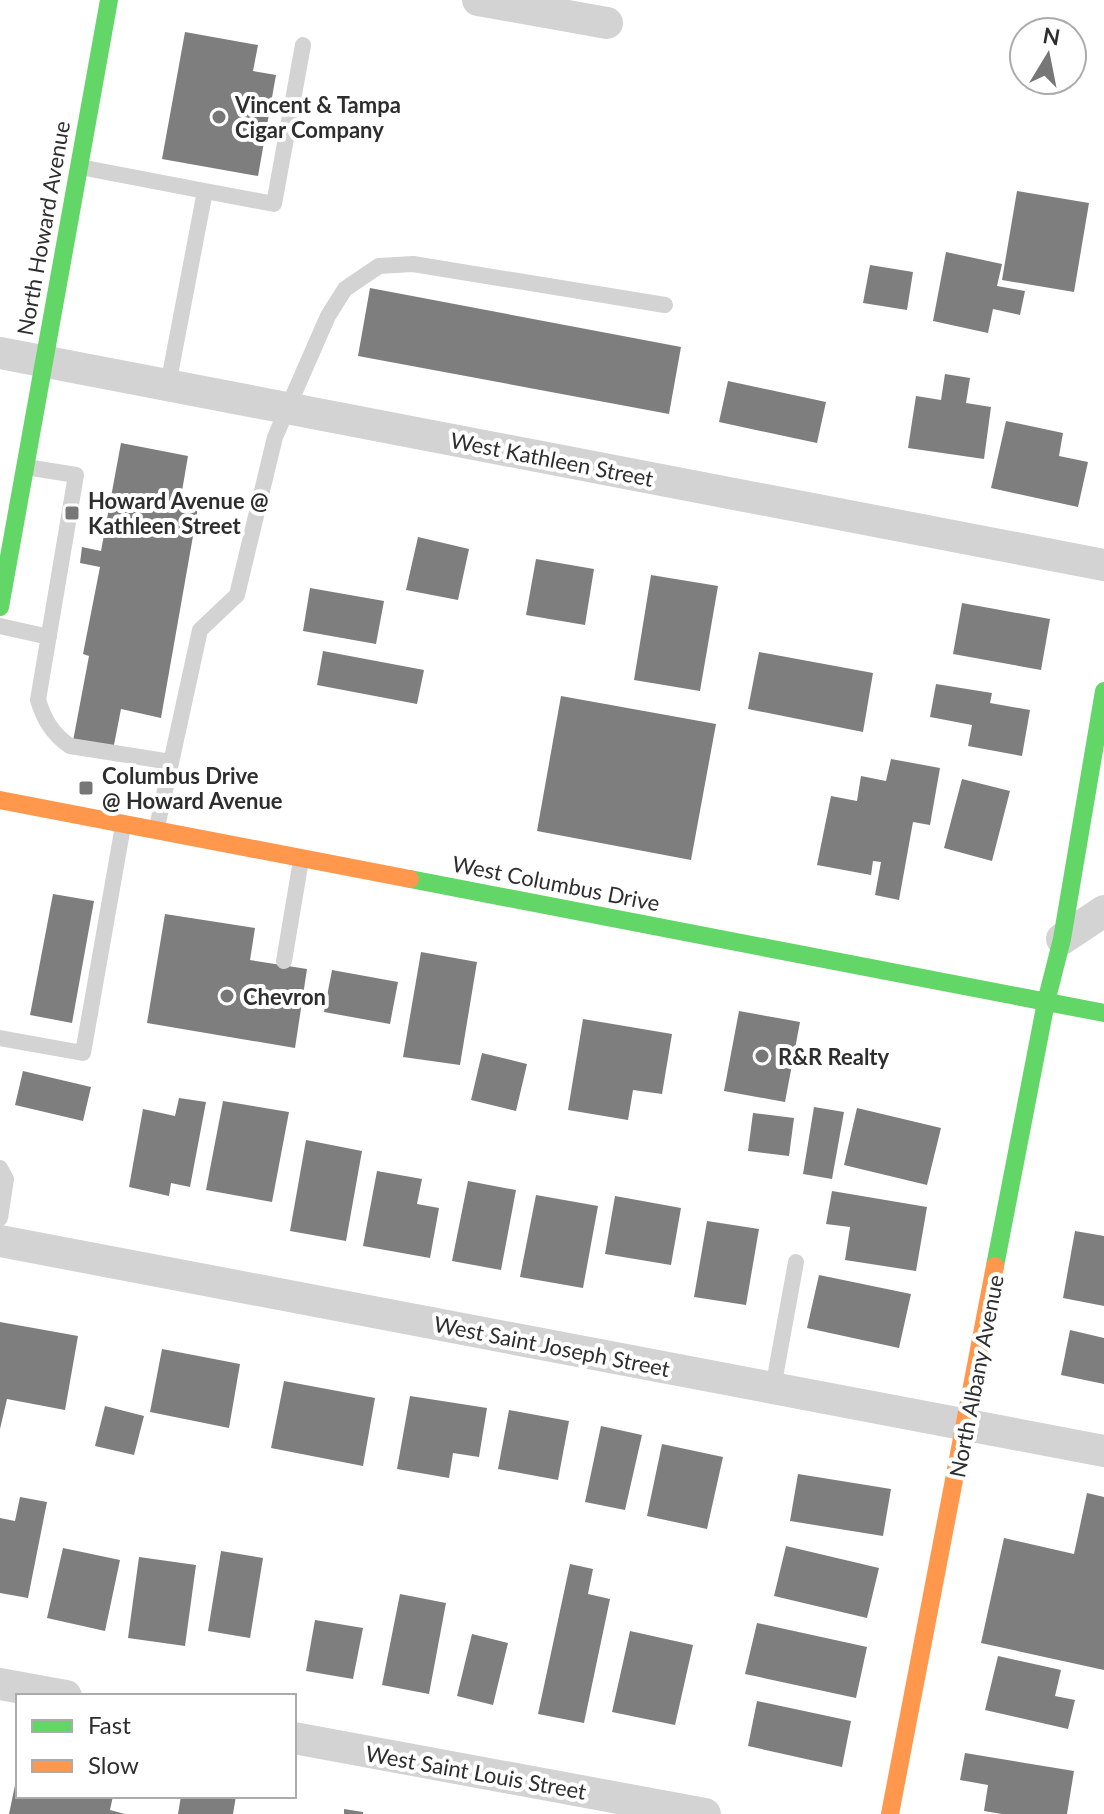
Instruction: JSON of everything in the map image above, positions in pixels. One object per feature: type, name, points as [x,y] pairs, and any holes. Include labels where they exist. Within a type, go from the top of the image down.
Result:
[{"type":"main road","name":"North Howard Avenue","points":[[0,607],[109,0]]},
{"type":"main road","name":"North Albany Avenue","points":[[890,1814],[1046,1002],[1062,939],[1104,691]]},
{"type":"main road","name":"West Columbus Drive","points":[[0,800],[1104,1013]]},
{"type":"street","points":[[478,0],[607,23]]},
{"type":"street","name":"West Kathleen Street","points":[[0,353],[1104,565]]},
{"type":"street","points":[[1062,939],[1104,911]]},
{"type":"street","name":"West Saint Joseph Street","points":[[0,1241],[1104,1451]]},
{"type":"street","points":[[0,1684],[55,1694]]},
{"type":"street","name":"West Saint Louis Street","points":[[296,1738],[705,1814]]},
{"type":"lane","points":[[79,167],[274,204],[303,45]]},
{"type":"lane","points":[[168,385],[205,191]]},
{"type":"lane","points":[[157,831],[200,630],[237,595],[275,437],[328,316],[345,289],[379,266],[413,264],[665,305]]},
{"type":"lane","points":[[25,467],[76,475],[38,700],[45,721],[70,746],[171,762]]},
{"type":"lane","points":[[0,626],[49,637]]},
{"type":"lane","points":[[0,1038],[83,1053],[123,824]]},
{"type":"lane","points":[[284,961],[301,859]]},
{"type":"lane","points":[[0,1168],[6,1179],[0,1218]]},
{"type":"lane","points":[[773,1388],[796,1262]]},
{"type":"building","name":"Vincent & Tampa Cigar Company","points":[[185,32],[258,45],[253,71],[276,75],[258,176],[162,159]]},
{"type":"building","points":[[1017,191],[1089,203],[1074,292],[1002,280]]},
{"type":"building","points":[[946,252],[1002,264],[997,286],[1025,291],[1020,315],[993,309],[988,333],[933,321]]},
{"type":"building","points":[[870,265],[913,272],[907,310],[863,303]]},
{"type":"building","points":[[370,288],[681,347],[669,414],[358,356]]},
{"type":"building","points":[[945,374],[970,378],[966,403],[991,407],[984,459],[908,448],[916,396],[941,400]]},
{"type":"building","points":[[728,381],[826,402],[817,443],[719,422]]},
{"type":"building","points":[[1006,421],[1063,433],[1059,456],[1088,462],[1078,507],[991,488]]},
{"type":"building","points":[[121,443],[188,456],[181,497],[199,502],[161,718],[121,709],[113,750],[73,741],[89,656],[83,654],[100,567],[80,563],[82,547],[101,551]]},
{"type":"building","points":[[418,537],[469,549],[458,600],[406,590]]},
{"type":"building","points":[[536,559],[594,569],[585,625],[526,615]]},
{"type":"building","points":[[651,575],[718,586],[700,691],[634,680]]},
{"type":"building","points":[[310,588],[384,601],[376,644],[303,631]]},
{"type":"building","points":[[962,603],[1050,619],[1041,670],[953,654]]},
{"type":"building","points":[[323,651],[424,670],[417,704],[317,685]]},
{"type":"building","points":[[759,652],[873,673],[863,732],[748,709]]},
{"type":"building","points":[[936,684],[992,693],[990,703],[1030,710],[1022,756],[968,746],[972,725],[930,717]]},
{"type":"building","points":[[561,696],[716,724],[691,860],[537,831]]},
{"type":"building","points":[[891,759],[940,768],[930,825],[913,822],[899,900],[875,895],[881,862],[873,861],[871,875],[817,865],[831,796],[857,801],[861,776],[886,781]]},
{"type":"building","points":[[962,779],[1010,791],[992,861],[944,848]]},
{"type":"building","points":[[53,894],[94,901],[72,1023],[30,1015]]},
{"type":"building","name":"Chevron","points":[[165,914],[255,928],[250,960],[307,969],[295,1048],[147,1023]]},
{"type":"building","points":[[421,952],[477,962],[460,1065],[403,1057]]},
{"type":"building","points":[[332,970],[398,982],[390,1024],[324,1012]]},
{"type":"building","name":"R&R Realty","points":[[739,1011],[800,1022],[785,1102],[724,1091]]},
{"type":"building","points":[[583,1019],[672,1034],[662,1094],[633,1090],[628,1120],[568,1110]]},
{"type":"building","points":[[482,1053],[527,1064],[516,1111],[471,1100]]},
{"type":"building","points":[[23,1071],[91,1087],[83,1121],[15,1105]]},
{"type":"building","points":[[179,1098],[206,1102],[190,1187],[171,1183],[169,1196],[129,1187],[143,1109],[175,1116]]},
{"type":"building","points":[[223,1101],[289,1112],[272,1202],[206,1190]]},
{"type":"building","points":[[814,1107],[844,1112],[832,1179],[803,1174]]},
{"type":"building","points":[[857,1108],[941,1128],[927,1185],[844,1165]]},
{"type":"building","points":[[753,1113],[794,1118],[789,1156],[748,1151]]},
{"type":"building","points":[[306,1140],[362,1151],[346,1241],[290,1231]]},
{"type":"building","points":[[377,1171],[422,1179],[417,1204],[439,1208],[430,1258],[363,1246]]},
{"type":"building","points":[[468,1181],[516,1190],[501,1270],[452,1261]]},
{"type":"building","points":[[832,1191],[927,1207],[916,1271],[845,1260],[850,1227],[826,1224]]},
{"type":"building","points":[[536,1195],[598,1206],[583,1288],[520,1277]]},
{"type":"building","points":[[615,1196],[681,1208],[671,1265],[605,1254]]},
{"type":"building","points":[[707,1221],[759,1229],[746,1305],[694,1297]]},
{"type":"building","points":[[1075,1231],[1104,1236],[1104,1306],[1063,1298]]},
{"type":"building","points":[[819,1275],[911,1294],[899,1348],[807,1328]]},
{"type":"building","points":[[0,1322],[78,1336],[65,1410],[7,1399],[0,1429]]},
{"type":"building","points":[[1070,1330],[1104,1338],[1104,1384],[1061,1375]]},
{"type":"building","points":[[162,1349],[240,1364],[229,1428],[150,1412]]},
{"type":"building","points":[[284,1381],[375,1398],[363,1466],[271,1448]]},
{"type":"building","points":[[410,1396],[487,1408],[479,1457],[453,1453],[449,1478],[397,1469]]},
{"type":"building","points":[[105,1406],[144,1416],[134,1455],[95,1446]]},
{"type":"building","points":[[509,1410],[569,1421],[558,1480],[498,1469]]},
{"type":"building","points":[[601,1426],[642,1435],[625,1510],[585,1502]]},
{"type":"building","points":[[662,1444],[723,1457],[707,1529],[647,1516]]},
{"type":"building","points":[[798,1474],[891,1489],[883,1536],[790,1521]]},
{"type":"building","points":[[1087,1493],[1104,1497],[1104,1670],[981,1643],[1004,1538],[1074,1554]]},
{"type":"building","points":[[20,1497],[47,1502],[28,1598],[0,1593],[0,1518],[15,1521]]},
{"type":"building","points":[[786,1546],[879,1568],[867,1618],[774,1596]]},
{"type":"building","points":[[63,1548],[120,1560],[105,1631],[47,1618]]},
{"type":"building","points":[[221,1551],[263,1558],[250,1638],[208,1631]]},
{"type":"building","points":[[139,1557],[196,1565],[185,1646],[128,1638]]},
{"type":"building","points":[[570,1564],[593,1569],[588,1594],[610,1599],[584,1723],[538,1714]]},
{"type":"building","points":[[400,1594],[446,1603],[429,1694],[382,1685]]},
{"type":"building","points":[[315,1620],[363,1628],[353,1679],[306,1671]]},
{"type":"building","points":[[757,1623],[867,1647],[856,1698],[745,1674]]},
{"type":"building","points":[[630,1631],[693,1645],[675,1725],[612,1712]]},
{"type":"building","points":[[472,1634],[508,1643],[493,1705],[457,1696]]},
{"type":"building","points":[[998,1656],[1061,1670],[1055,1696],[1075,1700],[1068,1729],[985,1710]]},
{"type":"building","points":[[757,1701],[851,1721],[842,1767],[748,1746]]},
{"type":"building","points":[[965,1753],[1074,1771],[1067,1814],[984,1811],[988,1785],[960,1780]]},
{"type":"building","points":[[16,1781],[16,1798],[113,1798],[110,1810],[125,1814],[9,1814]]},
{"type":"building","points":[[181,1798],[236,1798],[233,1814],[178,1814]]},
{"type":"building","points":[[344,1809],[363,1812],[363,1814],[344,1814]]},
{"type":"traffic: fast","points":[[0,607],[109,0]]},
{"type":"traffic: fast","points":[[995,1266],[1046,1002],[1062,939],[1104,691]]},
{"type":"traffic: fast","points":[[410,879],[1104,1013]]},
{"type":"traffic: slow","points":[[0,800],[410,879]]},
{"type":"traffic: slow","points":[[890,1814],[995,1266]]},
{"type":"place","name":"Vincent & Tampa Cigar Company","points":[[219,117]]},
{"type":"place","name":"Howard Avenue @ Kathleen Street","points":[[72,513]]},
{"type":"place","name":"Columbus Drive @ Howard Avenue","points":[[86,788]]},
{"type":"place","name":"Chevron","points":[[227,996]]},
{"type":"place","name":"R&R Realty","points":[[762,1056]]}]
